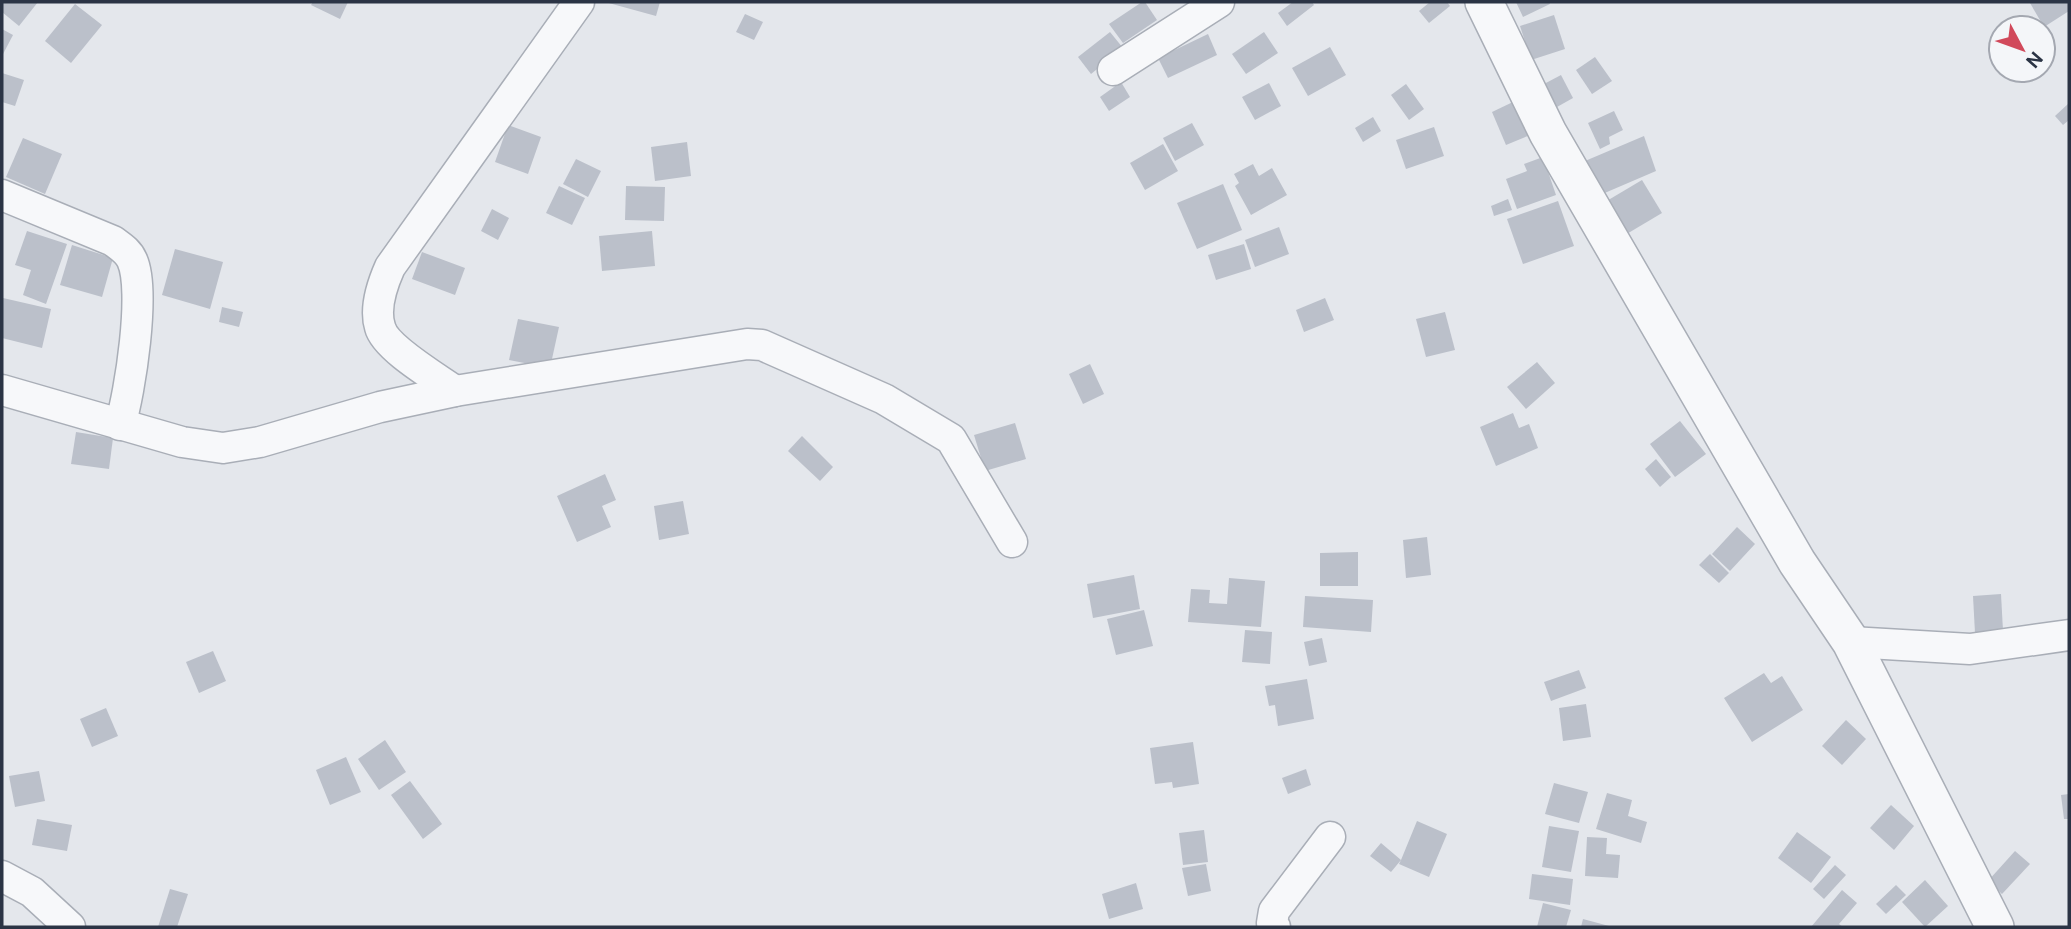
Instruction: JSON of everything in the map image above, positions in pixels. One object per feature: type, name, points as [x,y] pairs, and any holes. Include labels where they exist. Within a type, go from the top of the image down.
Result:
[{"type":"street","points":[[455,391],[392,345],[380,328],[382,286],[390,267],[579,2]]},
{"type":"street","points":[[1113,70],[1219,2]]},
{"type":"street","points":[[1485,2],[1548,133],[1797,562],[1851,642],[1995,927]]},
{"type":"street","points":[[2,194],[113,241],[125,250],[132,260],[136,272],[136,322],[131,376],[120,425]]},
{"type":"street","points":[[2,390],[182,442],[223,448],[260,442],[380,407],[455,391],[747,344],[762,345],[884,399],[951,439],[1012,542]]},
{"type":"street","points":[[1851,642],[1970,649],[2069,635]]},
{"type":"street","points":[[1275,927],[1272,923],[1274,911],[1330,837]]},
{"type":"street","points":[[2,876],[32,892],[70,927]]},
{"type":"building","points":[[2,2],[38,2],[19,26],[2,12]]},
{"type":"building","points":[[313,2],[348,2],[340,19],[311,5]]},
{"type":"building","points":[[605,2],[660,2],[656,16]]},
{"type":"building","points":[[1145,2],[1157,20],[1123,43],[1109,24]]},
{"type":"building","points":[[1293,2],[1312,2],[1314,5],[1287,26],[1278,13]]},
{"type":"building","points":[[1430,2],[1447,2],[1450,6],[1429,23],[1419,11]]},
{"type":"building","points":[[1516,2],[1549,2],[1550,4],[1523,17]]},
{"type":"building","points":[[2069,2],[2069,11],[2057,19],[2057,14],[2036,14],[2030,3]]},
{"type":"building","points":[[75,4],[102,25],[71,63],[45,41]]},
{"type":"building","points":[[745,14],[763,22],[754,40],[736,32]]},
{"type":"building","points":[[1554,15],[1565,49],[1531,60],[1520,26]]},
{"type":"building","points":[[2,29],[13,35],[2,56]]},
{"type":"building","points":[[1110,32],[1123,48],[1091,74],[1078,57]]},
{"type":"building","points":[[1264,32],[1278,53],[1246,74],[1232,54]]},
{"type":"building","points":[[1208,34],[1217,55],[1168,78],[1158,58]]},
{"type":"building","points":[[1330,47],[1346,75],[1308,96],[1292,68]]},
{"type":"building","points":[[1595,57],[1612,81],[1592,94],[1576,70]]},
{"type":"building","points":[[2,73],[24,80],[15,106],[2,102]]},
{"type":"building","points":[[1561,75],[1573,98],[1557,107],[1544,84]]},
{"type":"building","points":[[1121,82],[1130,97],[1109,111],[1100,97]]},
{"type":"building","points":[[1269,83],[1281,106],[1255,120],[1242,97]]},
{"type":"building","points":[[1406,84],[1424,109],[1409,120],[1391,95]]},
{"type":"building","points":[[1515,101],[1530,135],[1506,145],[1492,112]]},
{"type":"building","points":[[2069,103],[2069,120],[2063,125],[2055,116]]},
{"type":"building","points":[[1614,111],[1623,130],[1609,137],[1610,144],[1600,149],[1588,123]]},
{"type":"building","points":[[1373,117],[1381,131],[1363,142],[1355,128]]},
{"type":"building","points":[[1192,123],[1204,145],[1175,161],[1163,138]]},
{"type":"building","points":[[508,125],[541,137],[528,174],[495,162]]},
{"type":"building","points":[[1434,127],[1444,156],[1406,169],[1396,140]]},
{"type":"building","points":[[1644,136],[1656,171],[1600,195],[1585,161]]},
{"type":"building","points":[[23,138],[62,154],[45,194],[6,177]]},
{"type":"building","points":[[687,142],[691,176],[655,181],[651,147]]},
{"type":"building","points":[[1163,144],[1178,171],[1145,190],[1130,163]]},
{"type":"building","points":[[1543,157],[1556,195],[1517,209],[1506,179],[1527,171],[1524,164]]},
{"type":"building","points":[[576,159],[601,171],[588,197],[563,184]]},
{"type":"building","points":[[1253,164],[1259,176],[1272,168],[1287,195],[1251,215],[1235,186],[1239,183],[1234,174]]},
{"type":"building","points":[[1642,180],[1662,213],[1625,235],[1605,202]]},
{"type":"building","points":[[1223,184],[1242,230],[1197,249],[1177,203]]},
{"type":"building","points":[[559,186],[585,198],[572,225],[546,213]]},
{"type":"building","points":[[626,186],[665,187],[664,221],[625,220]]},
{"type":"building","points":[[1508,199],[1512,210],[1494,216],[1491,206]]},
{"type":"building","points":[[1558,201],[1574,246],[1523,264],[1507,219]]},
{"type":"building","points":[[492,209],[509,218],[498,240],[481,231]]},
{"type":"building","points":[[1279,227],[1289,254],[1255,267],[1245,240]]},
{"type":"building","points":[[27,231],[67,244],[46,304],[23,295],[31,270],[15,265]]},
{"type":"building","points":[[652,231],[655,266],[602,271],[599,236]]},
{"type":"building","points":[[1244,244],[1251,269],[1216,280],[1208,255]]},
{"type":"building","points":[[72,245],[113,258],[102,297],[60,285]]},
{"type":"building","points":[[175,249],[223,262],[210,309],[162,295]]},
{"type":"building","points":[[422,252],[465,268],[455,295],[412,279]]},
{"type":"building","points":[[3,298],[51,309],[42,348],[2,338]]},
{"type":"building","points":[[1325,298],[1334,320],[1304,332],[1296,310]]},
{"type":"building","points":[[222,307],[243,312],[239,327],[219,322]]},
{"type":"building","points":[[1445,312],[1455,350],[1426,357],[1416,319]]},
{"type":"building","points":[[518,319],[559,327],[550,368],[509,360]]},
{"type":"building","points":[[1537,362],[1555,383],[1526,409],[1507,387]]},
{"type":"building","points":[[1090,364],[1104,394],[1083,404],[1069,374]]},
{"type":"building","points":[[1513,413],[1519,428],[1529,424],[1538,448],[1496,466],[1480,427]]},
{"type":"building","points":[[1680,421],[1706,454],[1675,477],[1650,444]]},
{"type":"building","points":[[1015,423],[1026,459],[985,471],[974,435]]},
{"type":"building","points":[[76,432],[113,438],[109,469],[71,464]]},
{"type":"building","points":[[802,436],[833,467],[820,481],[788,451]]},
{"type":"building","points":[[1656,459],[1671,477],[1660,487],[1645,469]]},
{"type":"building","points":[[605,474],[616,500],[602,506],[611,527],[577,542],[557,496]]},
{"type":"building","points":[[683,501],[689,534],[659,540],[654,506]]},
{"type":"building","points":[[1737,527],[1755,544],[1730,571],[1712,554]]},
{"type":"building","points":[[1427,537],[1431,575],[1406,578],[1403,540]]},
{"type":"building","points":[[1358,552],[1358,586],[1320,586],[1320,553]]},
{"type":"building","points":[[1710,554],[1729,573],[1719,583],[1699,565]]},
{"type":"building","points":[[1134,575],[1140,609],[1093,618],[1087,584]]},
{"type":"building","points":[[1229,578],[1265,581],[1261,627],[1188,622],[1191,589],[1210,590],[1209,603],[1227,604]]},
{"type":"building","points":[[2001,594],[2003,631],[1975,633],[1973,596]]},
{"type":"building","points":[[1305,596],[1373,600],[1371,632],[1303,627]]},
{"type":"building","points":[[1144,610],[1153,646],[1116,655],[1107,619]]},
{"type":"building","points":[[1245,630],[1272,632],[1270,664],[1242,662]]},
{"type":"building","points":[[1322,638],[1327,662],[1309,666],[1304,642]]},
{"type":"building","points":[[213,651],[226,681],[199,693],[186,662]]},
{"type":"building","points":[[1579,670],[1586,688],[1551,701],[1544,682]]},
{"type":"building","points":[[1764,673],[1771,683],[1782,676],[1803,710],[1752,742],[1724,698]]},
{"type":"building","points":[[1307,679],[1314,719],[1278,726],[1275,705],[1269,706],[1265,686]]},
{"type":"building","points":[[1586,704],[1591,737],[1563,741],[1559,708]]},
{"type":"building","points":[[106,708],[118,736],[92,747],[80,719]]},
{"type":"building","points":[[1846,720],[1866,739],[1842,765],[1822,746]]},
{"type":"building","points":[[385,740],[406,772],[379,790],[358,759]]},
{"type":"building","points":[[1193,742],[1199,784],[1173,788],[1172,782],[1155,784],[1150,748]]},
{"type":"building","points":[[346,757],[361,792],[330,805],[316,770]]},
{"type":"building","points":[[1306,769],[1311,785],[1288,794],[1282,778]]},
{"type":"building","points":[[39,771],[45,801],[15,807],[9,776]]},
{"type":"building","points":[[410,781],[442,824],[423,839],[391,795]]},
{"type":"building","points":[[1554,783],[1588,792],[1579,823],[1545,814]]},
{"type":"building","points":[[1607,793],[1632,800],[1628,816],[1647,822],[1641,843],[1596,829]]},
{"type":"building","points":[[2069,794],[2069,819],[2064,819],[2061,795]]},
{"type":"building","points":[[1891,805],[1914,826],[1894,850],[1870,828]]},
{"type":"building","points":[[37,819],[72,825],[67,851],[32,845]]},
{"type":"building","points":[[1417,821],[1447,834],[1429,877],[1399,864]]},
{"type":"building","points":[[1549,826],[1579,831],[1571,872],[1542,867]]},
{"type":"building","points":[[1204,830],[1208,862],[1183,865],[1179,833]]},
{"type":"building","points":[[1797,832],[1831,857],[1811,883],[1778,858]]},
{"type":"building","points":[[1587,837],[1607,838],[1606,854],[1620,855],[1618,878],[1585,876]]},
{"type":"building","points":[[1381,843],[1401,860],[1391,872],[1370,856]]},
{"type":"building","points":[[2015,851],[2030,864],[2002,894],[1988,881]]},
{"type":"building","points":[[1206,864],[1211,891],[1188,896],[1182,868]]},
{"type":"building","points":[[1835,865],[1846,875],[1824,899],[1813,889]]},
{"type":"building","points":[[1532,874],[1573,879],[1570,905],[1529,899]]},
{"type":"building","points":[[1925,880],[1948,906],[1925,927],[1902,902]]},
{"type":"building","points":[[1136,883],[1143,909],[1109,919],[1102,894]]},
{"type":"building","points":[[1896,885],[1906,895],[1886,914],[1876,904]]},
{"type":"building","points":[[170,889],[188,894],[177,927],[158,927]]},
{"type":"building","points":[[1842,890],[1857,903],[1839,924],[1843,927],[1811,927]]},
{"type":"building","points":[[1543,903],[1571,910],[1566,927],[1537,927]]},
{"type":"building","points":[[1583,919],[1609,926],[1609,927],[1581,927]]}]
